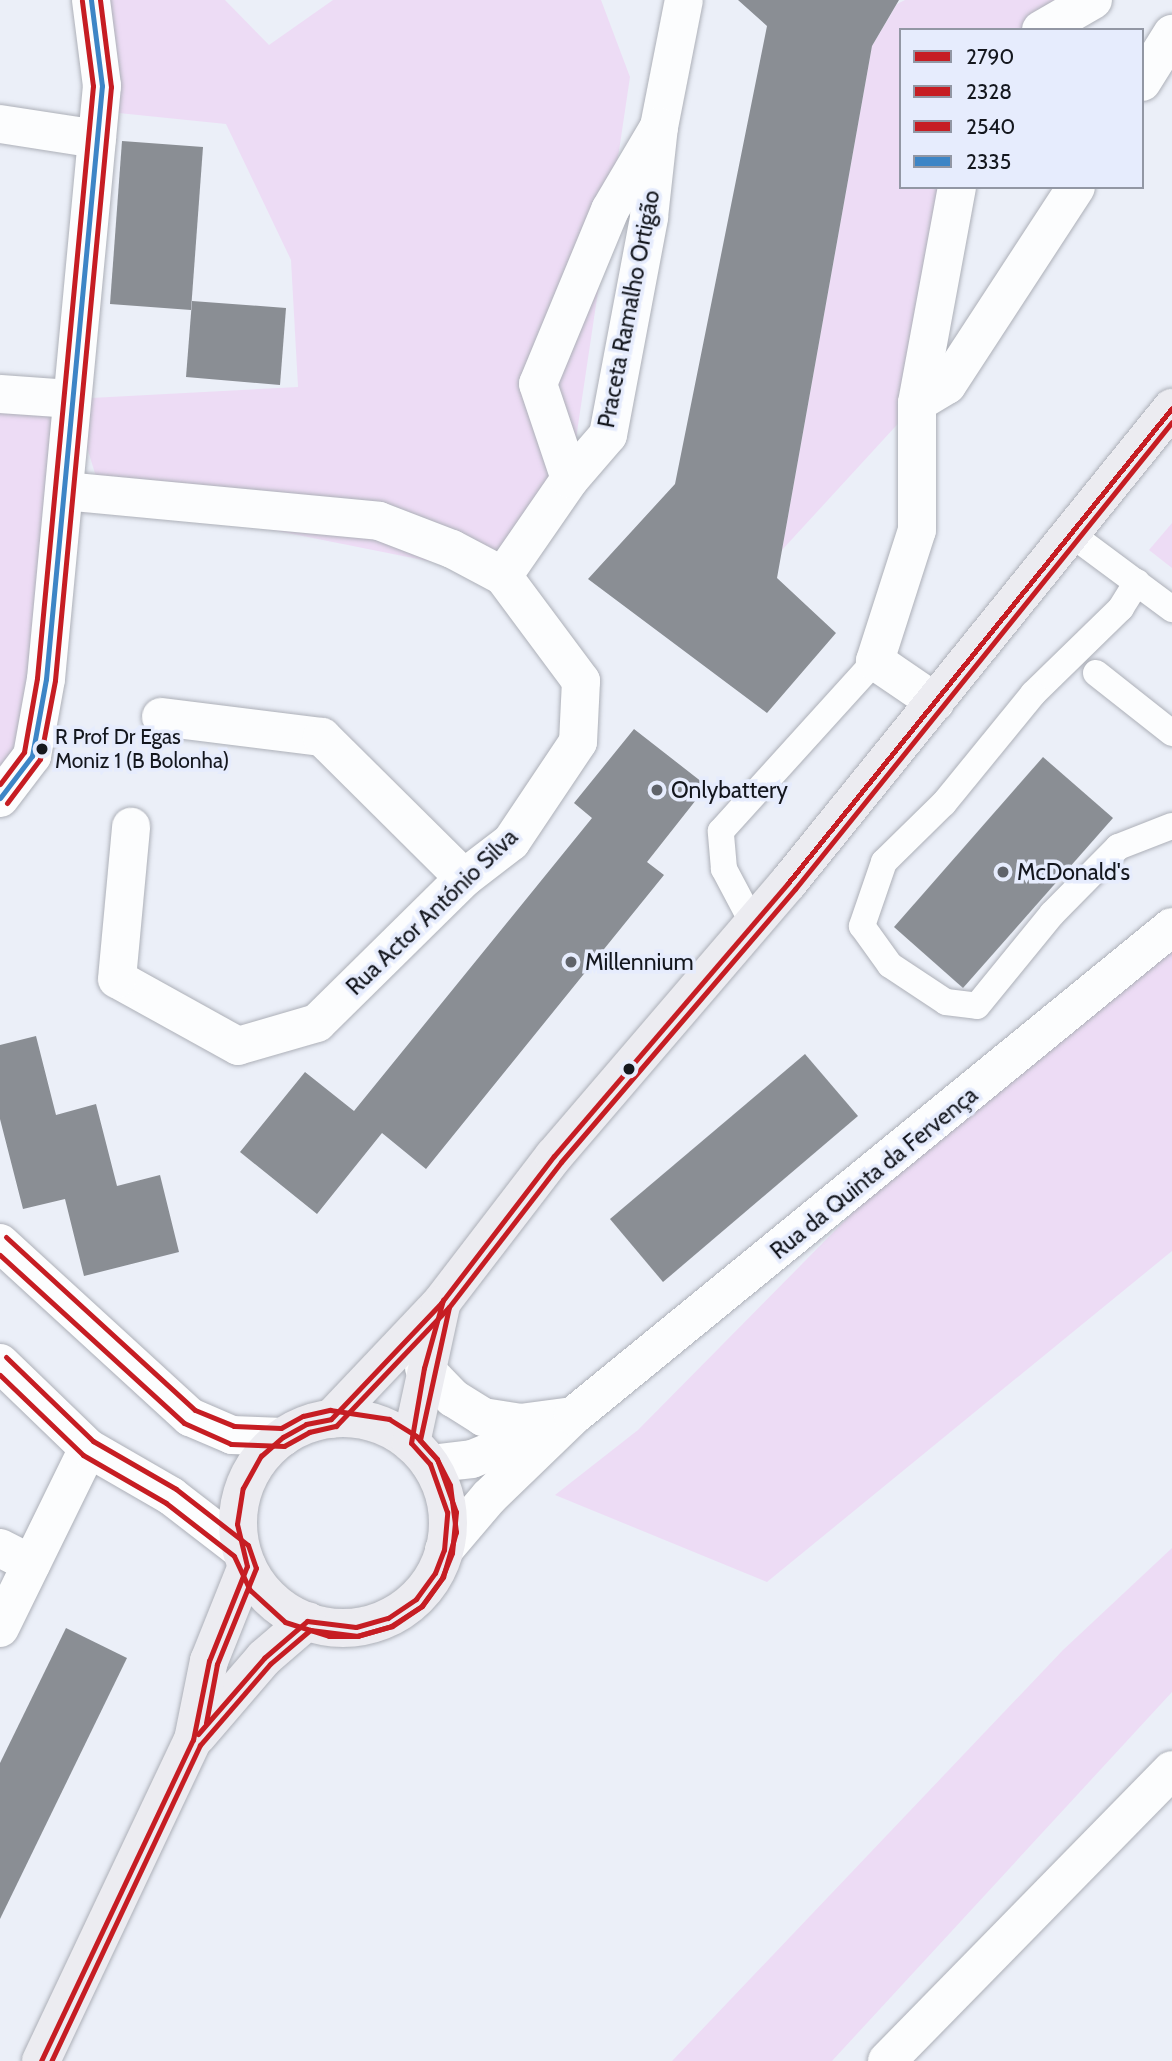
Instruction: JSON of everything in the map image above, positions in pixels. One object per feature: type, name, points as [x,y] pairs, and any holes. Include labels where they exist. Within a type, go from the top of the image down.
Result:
[{"type":"main road","points":[[331,1419],[441,1303],[554,1156],[935,702],[1172,408]]},
{"type":"main road","points":[[420,1454],[424,1368],[441,1303]]},
{"type":"main road","points":[[331,1419],[386,1427],[420,1454],[447,1512],[444,1550],[435,1573],[416,1599],[388,1618],[356,1627],[307,1622],[272,1601],[244,1558],[237,1524],[243,1488],[261,1456],[282,1437],[306,1424],[331,1419]]},
{"type":"main road","points":[[41,2061],[193,1740],[209,1661],[244,1558]]},
{"type":"main road","points":[[193,1740],[264,1658],[307,1622]]},
{"type":"street","points":[[0,798],[32,756],[46,678],[102,86],[92,0]]},
{"type":"street","name":"Praceta Ramalho Ortigão","points":[[503,576],[570,479],[608,435],[649,217],[659,127],[684,0]]},
{"type":"street","points":[[1044,28],[1093,0]]},
{"type":"street","points":[[1144,79],[1172,34]]},
{"type":"street","points":[[0,124],[97,139]]},
{"type":"street","name":"Praceta Ramalho Ortigão","points":[[570,479],[538,384],[610,210],[659,127]]},
{"type":"street","points":[[935,702],[875,661],[917,530],[917,403],[957,189]]},
{"type":"street","points":[[917,403],[947,385],[1075,189]]},
{"type":"street","points":[[0,394],[72,399]]},
{"type":"street","name":"Rua Actor António Silva","points":[[64,491],[379,521],[452,549],[503,576],[581,681],[578,742],[511,842],[464,878],[317,1023],[238,1046],[117,979],[131,827]]},
{"type":"street","points":[[161,717],[322,737],[464,878]]},
{"type":"street","name":"Rua da Quinta da Fervença","points":[[444,1550],[489,1497],[573,1416],[1172,927]]},
{"type":"street","points":[[0,1243],[190,1417],[232,1435],[282,1437]]},
{"type":"street","points":[[0,1363],[88,1448],[171,1496],[244,1558]]},
{"type":"street","points":[[424,1368],[453,1398],[483,1417],[520,1423],[573,1416]]},
{"type":"street","name":"Rua da Quinta da Fervença","points":[[420,1454],[472,1459],[573,1416]]},
{"type":"street","points":[[0,1628],[15,1556],[88,1448]]},
{"type":"street","points":[[887,2061],[1172,1770]]},
{"type":"lane","points":[[1071,534],[1172,608]]},
{"type":"lane","points":[[1137,582],[1121,608],[1033,695],[944,803],[884,862],[862,926],[890,965],[946,1002],[977,1006],[1052,914],[1118,847],[1172,826]]},
{"type":"lane","points":[[751,920],[724,869],[721,831],[875,661]]},
{"type":"lane","points":[[1096,673],[1172,733]]},
{"type":"shaded area","points":[[91,0],[225,0],[269,45],[333,0],[601,0],[630,77],[570,479],[503,576],[102,496],[73,402],[46,679],[0,798],[0,394],[72,399],[298,387],[291,260],[226,124],[99,111]]},
{"type":"shaded area","points":[[905,0],[1080,0],[1042,28],[899,28],[899,189],[957,189],[917,403],[782,550],[872,46],[897,4]]},
{"type":"shaded area","points":[[1172,523],[1172,568],[1149,550]]},
{"type":"shaded area","points":[[1172,927],[1172,1251],[767,1582],[555,1495],[638,1430],[968,1096]]},
{"type":"shaded area","points":[[1172,1548],[1172,1692],[832,2061],[672,2061],[1063,1650]]},
{"type":"building","points":[[738,0],[899,0],[872,46],[777,578],[836,633],[767,713],[588,579],[675,484],[767,26]]},
{"type":"building","points":[[122,141],[203,147],[191,310],[110,304]]},
{"type":"building","points":[[192,301],[286,308],[280,385],[186,377]]},
{"type":"building","points":[[634,729],[707,786],[647,862],[664,875],[426,1169],[382,1133],[317,1214],[240,1152],[305,1072],[354,1111],[592,818],[574,803]]},
{"type":"building","name":"McDonald's","points":[[1043,757],[1113,818],[963,988],[894,927]]},
{"type":"building","points":[[36,1036],[56,1115],[96,1104],[117,1186],[160,1175],[179,1252],[84,1276],[65,1199],[23,1209],[0,1119],[0,1045]]},
{"type":"building","points":[[805,1054],[858,1116],[663,1282],[610,1219]]},
{"type":"building","points":[[66,1628],[127,1658],[0,1919],[0,1763]]},
{"type":"transit line","name":"2335","points":[[0,798],[32,756],[46,679],[102,86],[91,0]]},
{"type":"transit line","name":"2328","points":[[7,803],[40,759],[55,680],[111,87],[100,0]]},
{"type":"transit line","name":"2540","points":[[0,784],[24,752],[37,678],[93,86],[82,1]]},
{"type":"transit line","name":"2790","points":[[331,1419],[441,1303],[554,1156],[788,883],[1172,408]]},
{"type":"transit line","name":"2328","points":[[0,1375],[83,1455],[166,1503],[234,1556],[250,1590],[285,1622],[329,1636],[357,1636],[391,1626],[422,1606],[443,1577],[456,1532],[450,1485],[437,1459],[420,1440],[449,1307],[561,1162],[795,889],[1172,422]]},
{"type":"transit line","name":"2540","points":[[6,1237],[195,1410],[234,1426],[281,1428],[303,1416],[330,1410],[389,1419],[416,1436],[437,1459],[456,1512],[452,1553],[442,1578],[422,1606],[392,1626],[358,1636],[310,1630],[270,1664],[200,1745],[51,2061]]},
{"type":"transit line","name":"2328","points":[[0,1255],[184,1423],[231,1444],[284,1446],[309,1432],[336,1426],[448,1308]]},
{"type":"transit line","name":"2790","points":[[411,1443],[424,1368],[443,1300]]},
{"type":"transit line","name":"2540","points":[[6,1357],[93,1441],[176,1489],[248,1545],[256,1568],[217,1664],[206,1723]]},
{"type":"transit line","name":"2790","points":[[41,2061],[193,1740],[209,1661],[247,1566],[237,1524],[243,1488],[261,1456],[283,1437],[306,1424],[331,1419]]},
{"type":"transit line","name":"2790","points":[[307,1621],[356,1627],[388,1618],[416,1599],[435,1573],[444,1550],[447,1512],[430,1464],[411,1443]]},
{"type":"transit line","name":"2790","points":[[198,1734],[264,1658],[307,1621]]},
{"type":"place","name":"R Prof Dr Egas Moniz 1 (B Bolonha)","points":[[42,749]]},
{"type":"place","name":"Onlybattery","points":[[657,790]]},
{"type":"place","name":"McDonald's","points":[[1003,872]]},
{"type":"place","name":"Millennium","points":[[571,962]]}]
